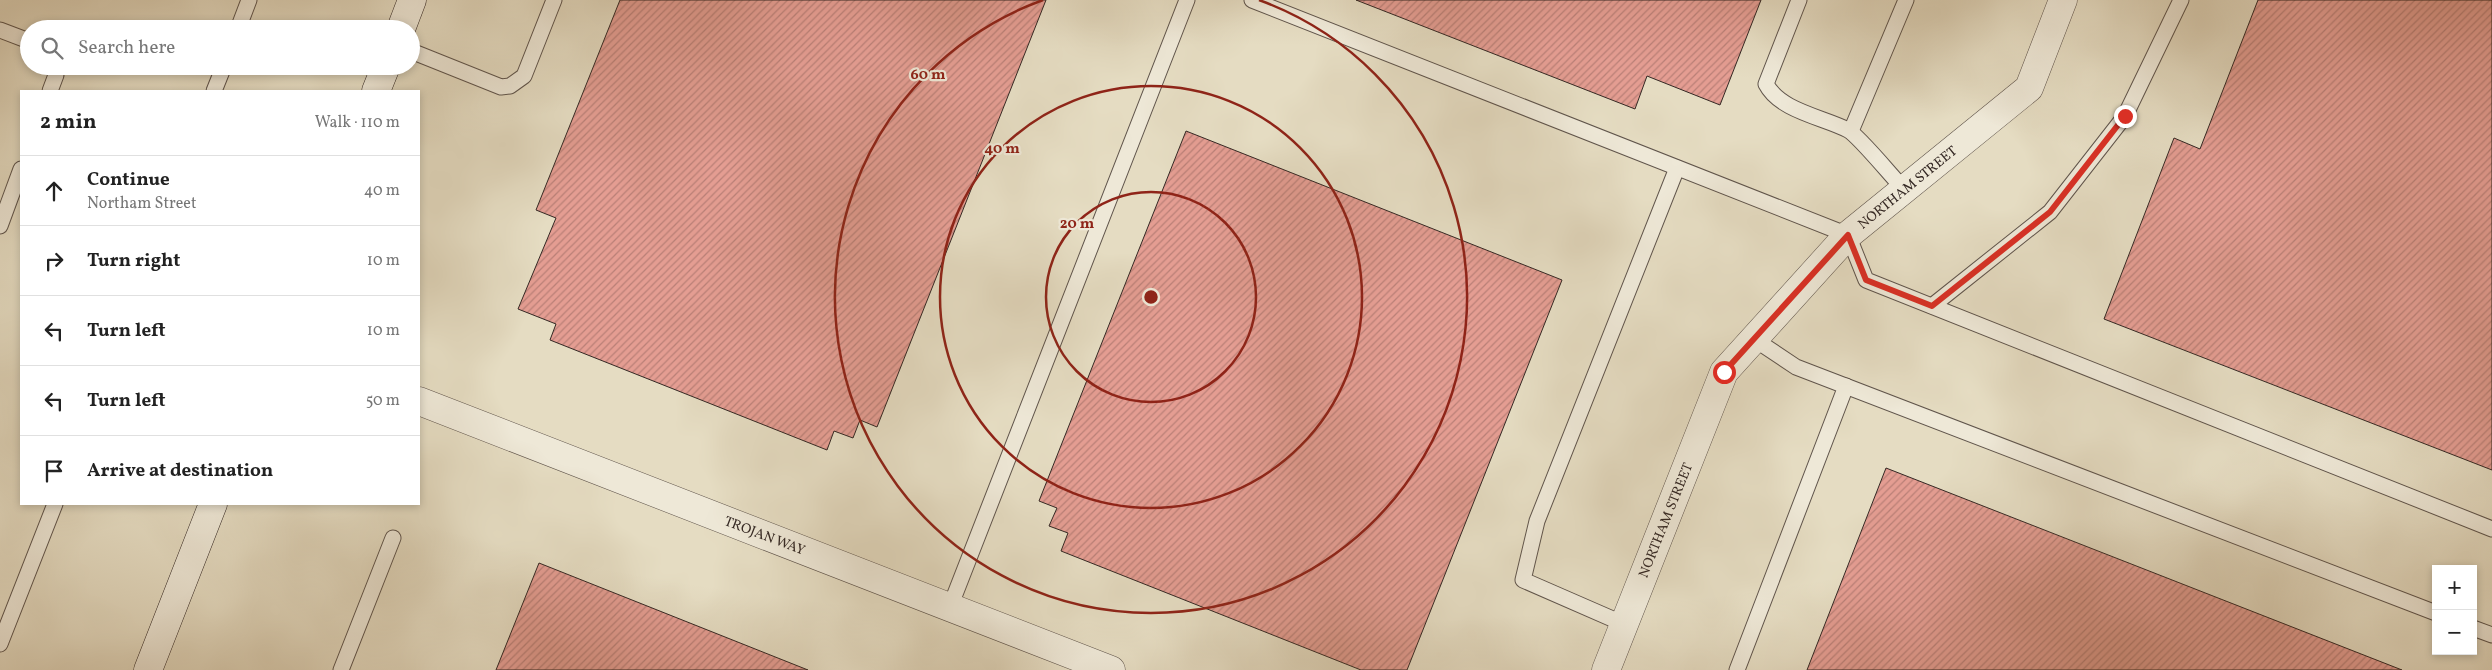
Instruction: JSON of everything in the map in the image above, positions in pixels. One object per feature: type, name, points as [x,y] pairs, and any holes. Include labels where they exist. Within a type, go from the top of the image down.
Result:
[{"type":"street","points":[[404,20],[412,0]]},
{"type":"street","name":"NORTHAM STREET","points":[[1606,670],[1724,372],[1848,235],[2029,88],[2063,0]]},
{"type":"street","points":[[376,90],[382,75]]},
{"type":"street","name":"TROJAN WAY","points":[[420,401],[1111,670]]},
{"type":"street","points":[[148,670],[213,505]]},
{"type":"lane","points":[[241,20],[249,0]]},
{"type":"lane","points":[[420,55],[502,87],[510,86],[524,76],[554,0]]},
{"type":"lane","points":[[950,607],[1187,0]]},
{"type":"lane","points":[[1252,0],[1848,235],[1866,280],[2492,530]]},
{"type":"lane","points":[[1799,0],[1766,84],[1772,95],[1785,103],[1851,131],[1904,189]]},
{"type":"lane","points":[[1851,131],[1906,0]]},
{"type":"lane","points":[[1932,306],[2050,212],[2125,116],[2181,0]]},
{"type":"lane","points":[[0,30],[20,38]]},
{"type":"lane","points":[[50,90],[56,75]]},
{"type":"lane","points":[[214,90],[220,75]]},
{"type":"lane","points":[[1624,624],[1523,580],[1537,521],[1677,168]]},
{"type":"lane","points":[[0,226],[20,171]]},
{"type":"lane","points":[[1754,339],[1796,367],[2432,612]]},
{"type":"lane","points":[[1737,670],[1846,386]]},
{"type":"lane","points":[[0,644],[54,505]]},
{"type":"lane","points":[[341,670],[393,538]]},
{"type":"lane","points":[[2477,629],[2492,635]]},
{"type":"building","points":[[620,0],[1046,0],[877,427],[860,420],[853,438],[834,431],[827,450],[550,340],[556,324],[518,309],[556,218],[536,210]]},
{"type":"building","points":[[1356,0],[1761,0],[1720,105],[1647,76],[1635,109]]},
{"type":"building","points":[[2258,0],[2492,0],[2492,470],[2104,319],[2174,138],[2200,149]]},
{"type":"building","points":[[1186,131],[1562,280],[1407,670],[1361,670],[1061,551],[1068,533],[1049,526],[1057,508],[1039,501]]},
{"type":"building","points":[[1886,468],[2402,670],[1807,670]]},
{"type":"building","points":[[539,563],[808,670],[496,670]]},
{"type":"route","points":[[1724,372],[1848,235],[1866,280],[1932,306],[2050,212],[2125,116]]}]
